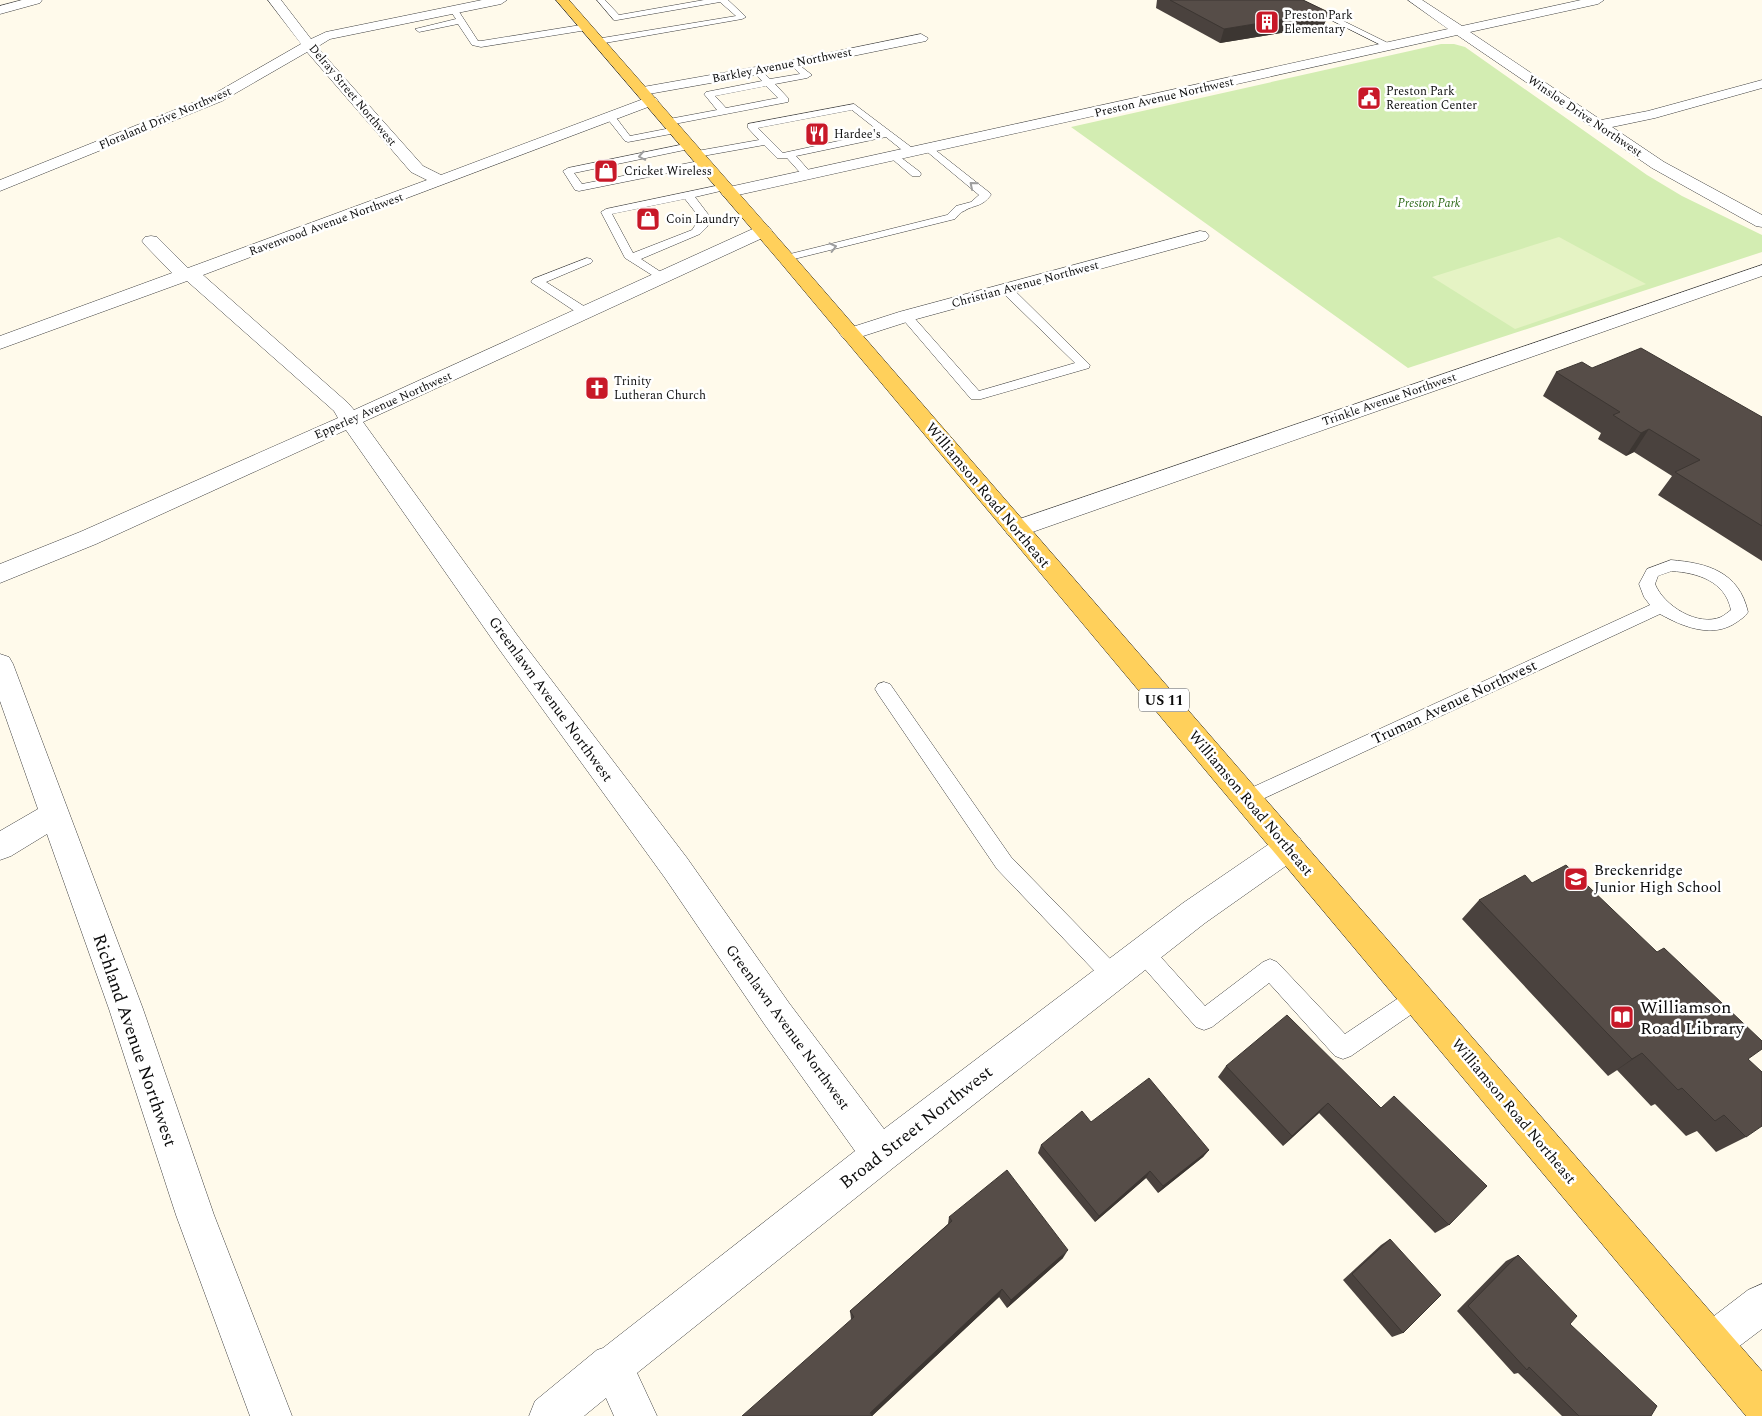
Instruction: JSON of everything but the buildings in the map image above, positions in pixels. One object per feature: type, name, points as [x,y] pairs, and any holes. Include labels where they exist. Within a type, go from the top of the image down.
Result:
[{"type":"main road","name":"Williamson Road Northeast","points":[[562,0],[598,25],[647,96],[1290,847],[1762,1403]]},
{"type":"street","points":[[0,10],[36,0]]},
{"type":"street","name":"Delray Street Northwest","points":[[274,0],[325,66],[417,169],[441,181]]},
{"type":"street","name":"Floraland Drive Northwest","points":[[0,186],[217,98],[310,45],[336,33],[457,15],[501,0]]},
{"type":"street","name":"Winsloe Drive Northwest","points":[[1414,0],[1598,125],[1688,182],[1762,222]]},
{"type":"street","name":"Preston Avenue Northwest","points":[[727,190],[808,175],[1598,0]]},
{"type":"street","name":"Barkley Avenue Northwest","points":[[647,96],[757,71],[921,38]]},
{"type":"street","points":[[1598,125],[1650,115],[1762,84]]},
{"type":"street","name":"Ravenwood Avenue Northwest","points":[[0,343],[611,117],[647,96]]},
{"type":"street","name":"Epperley Avenue Northwest","points":[[0,574],[88,538],[763,231]]},
{"type":"street","name":"Christian Avenue Northwest","points":[[850,334],[906,316],[1200,236]]},
{"type":"street","name":"Greenlawn Avenue Northwest","points":[[151,241],[176,267],[196,278],[341,407],[508,642],[676,868],[777,1014],[880,1155]]},
{"type":"street","name":"Trinkle Avenue Northwest","points":[[1016,529],[1762,270]]},
{"type":"street","name":"Richland Avenue Northwest","points":[[0,664],[126,1010],[195,1215],[271,1416]]},
{"type":"street","points":[[0,847],[54,814]]},
{"type":"street","name":"Broad Street Northwest","points":[[550,1416],[612,1365],[880,1155],[1143,952],[1194,913],[1290,847]]},
{"type":"street","points":[[1711,1343],[1762,1304]]},
{"type":"street","points":[[612,1365],[636,1416]]},
{"type":"lane","points":[[598,25],[601,0]]},
{"type":"lane","points":[[419,29],[457,15],[475,43],[480,44],[598,25],[718,0]]},
{"type":"lane","points":[[598,25],[742,17],[723,0]]},
{"type":"lane","points":[[1295,0],[1390,46]]},
{"type":"lane","points":[[724,112],[709,94],[807,75],[794,64]]},
{"type":"lane","points":[[687,143],[568,171],[578,188],[687,143],[724,112],[785,100],[757,71]]},
{"type":"lane","points":[[887,134],[781,156],[751,126],[854,107],[911,152]]},
{"type":"lane","points":[[611,117],[630,142],[687,143],[762,139],[834,119],[843,119]]},
{"type":"lane","points":[[861,128],[872,137]]},
{"type":"lane","points":[[786,258],[951,217],[960,208],[975,204],[986,195],[929,148]]},
{"type":"lane","points":[[789,154],[808,175]]},
{"type":"lane","points":[[895,156],[916,174]]},
{"type":"lane","points":[[663,278],[632,258],[606,212],[688,194],[727,190]]},
{"type":"lane","points":[[632,258],[696,232],[703,225],[706,218],[688,194]]},
{"type":"lane","points":[[586,313],[537,282],[587,261]]},
{"type":"lane","points":[[906,316],[976,396],[1084,365],[1006,289]]},
{"type":"lane","points":[[1671,565],[1703,570],[1720,578],[1732,589],[1739,601],[1740,612],[1733,620],[1718,625],[1701,624],[1682,619],[1660,607],[1650,595],[1646,584],[1649,574],[1658,568],[1671,565]]},
{"type":"lane","name":"Truman Avenue Northwest","points":[[1248,798],[1660,607]]},
{"type":"lane","points":[[884,689],[1004,863],[1113,976]]},
{"type":"lane","points":[[1143,952],[1204,1020],[1270,969],[1344,1048],[1417,998]]},
{"type":"green space","name":"Preston Park","points":[[1441,44],[1454,44],[1465,47],[1647,175],[1682,196],[1762,235],[1762,252],[1408,368],[1071,127]]},
{"type":"green space","points":[[1559,237],[1646,284],[1515,329],[1432,277]]},
{"type":"place","name":"Preston Park Elementary","points":[[1267,22]]},
{"type":"place","name":"Preston Park Rereation Center","points":[[1369,98]]},
{"type":"place","name":"Hardee's","points":[[817,134]]},
{"type":"place","name":"Cricket Wireless","points":[[606,171]]},
{"type":"place","name":"Coin Laundry","points":[[648,219]]},
{"type":"place","name":"Trinity Lutheran Church","points":[[597,388]]},
{"type":"place","name":"Breckenridge Junior High School","points":[[1576,879]]},
{"type":"place","name":"Williamson Road Library","points":[[1622,1017]]}]
